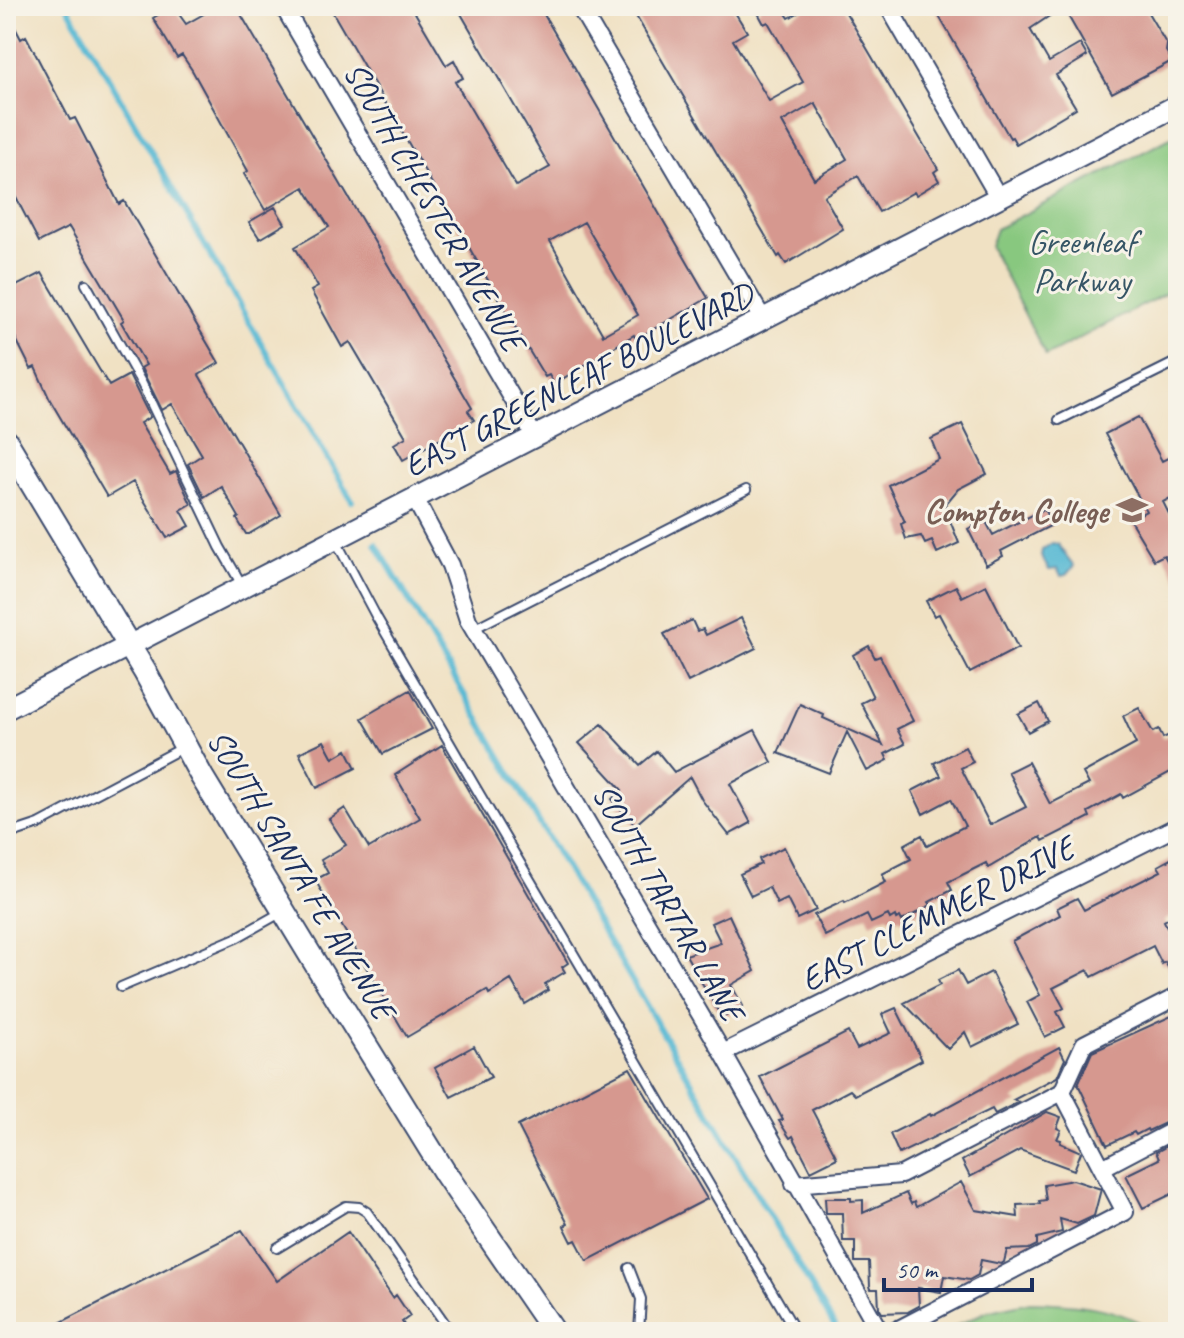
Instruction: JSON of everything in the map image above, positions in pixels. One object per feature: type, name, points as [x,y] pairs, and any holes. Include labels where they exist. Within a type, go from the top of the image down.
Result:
[{"type":"main road","name":"SOUTH SANTA FE AVENUE","points":[[6,441],[283,911],[445,1173],[554,1332]]},
{"type":"street","name":"SOUTH CHESTER AVENUE","points":[[283,6],[535,437]]},
{"type":"street","points":[[579,6],[763,319]]},
{"type":"street","points":[[888,6],[999,198]]},
{"type":"street","name":"EAST GREENLEAF BOULEVARD","points":[[6,709],[1178,105]]},
{"type":"street","name":"SOUTH TARTAR LANE","points":[[415,499],[450,565],[473,629],[723,1053],[880,1332]]},
{"type":"street","name":"EAST CLEMMER DRIVE","points":[[723,1053],[1178,826]]},
{"type":"street","points":[[794,1184],[901,1175],[1062,1092],[1084,1044],[1178,996]]},
{"type":"street","points":[[893,1332],[1125,1212],[1062,1092]]},
{"type":"street","points":[[1102,1168],[1178,1128]]},
{"type":"lane","points":[[86,284],[142,384],[220,547],[243,586]]},
{"type":"lane","points":[[1059,420],[1178,361]]},
{"type":"lane","points":[[473,629],[746,490]]},
{"type":"lane","points":[[335,540],[465,770],[796,1332]]},
{"type":"lane","points":[[6,835],[39,824],[185,747]]},
{"type":"lane","points":[[121,987],[236,938],[283,911]]},
{"type":"lane","points":[[277,1248],[346,1206],[359,1207],[367,1212],[451,1332]]},
{"type":"lane","points":[[629,1268],[641,1299],[639,1332]]},
{"type":"green space","name":"Greenleaf Parkway","points":[[1178,134],[1178,287],[1046,356],[990,246],[996,229]]},
{"type":"green space","points":[[1030,1302],[1079,1305],[1111,1311],[1155,1332],[944,1332],[985,1312]]},
{"type":"water","points":[[1052,543],[1057,544],[1074,566],[1066,575],[1061,576],[1057,569],[1049,570],[1041,556],[1042,550]]},
{"type":"building","points":[[173,6],[186,24],[218,6],[236,6],[472,408],[468,411],[474,420],[403,460],[394,444],[406,437],[350,342],[342,347],[311,291],[318,287],[295,247],[329,227],[304,187],[265,210],[244,174],[248,171],[192,70],[182,55],[177,58],[153,18]]},
{"type":"building","points":[[329,6],[411,6],[446,65],[454,60],[463,78],[455,82],[516,186],[550,167],[460,12],[469,6],[539,6],[708,298],[636,339],[634,335],[554,384],[549,375],[545,377]],"holes":[[[584,222],[638,315],[603,335],[550,241]]]},
{"type":"building","points":[[630,6],[731,6],[747,32],[733,40],[769,101],[803,82],[768,22],[764,24],[757,11],[760,9],[758,6],[795,6],[785,12],[789,18],[810,6],[842,6],[938,169],[934,172],[939,181],[879,212],[858,176],[824,196],[843,229],[786,264],[780,255],[778,257]],"holes":[[[815,103],[847,159],[814,179],[782,122]]]},
{"type":"building","points":[[933,6],[1144,6],[1167,45],[1166,51],[1172,61],[1112,93],[1063,7],[1030,29],[1049,62],[1080,44],[1087,56],[1056,75],[1076,108],[1016,144]]},
{"type":"building","points":[[6,10],[21,39],[26,36],[70,120],[75,118],[119,204],[124,201],[219,363],[199,375],[281,515],[249,534],[237,519],[239,517],[221,486],[204,497],[188,464],[202,455],[172,404],[162,410],[141,368],[146,365],[121,322],[124,320],[69,227],[39,242],[11,188],[6,191]]},
{"type":"building","points":[[275,207],[285,224],[260,239],[249,222]]},
{"type":"building","points":[[42,273],[109,386],[129,375],[150,417],[140,423],[170,474],[176,471],[191,504],[181,510],[190,526],[167,538],[133,482],[107,497],[50,400],[35,367],[31,369],[6,319],[6,291]]},
{"type":"building","points":[[1138,417],[1162,461],[1178,453],[1178,494],[1163,502],[1178,532],[1178,581],[1164,555],[1154,560],[1130,520],[1146,511],[1105,434]]},
{"type":"building","points":[[962,424],[987,474],[958,489],[944,506],[959,543],[937,553],[932,541],[925,544],[921,536],[906,539],[901,524],[905,522],[888,485],[939,459],[931,439]]},
{"type":"building","points":[[1044,509],[1052,525],[1001,551],[1003,556],[986,565],[968,529],[985,520],[993,535]]},
{"type":"building","points":[[986,585],[1018,648],[970,673],[939,614],[934,616],[926,601],[956,586],[962,597]]},
{"type":"building","points":[[741,618],[756,648],[688,682],[664,634],[692,620],[697,631],[703,629],[706,635]]},
{"type":"building","points":[[869,646],[875,658],[880,656],[913,721],[897,729],[905,744],[885,754],[888,760],[867,771],[847,732],[829,773],[778,753],[800,704],[883,745],[861,703],[873,697],[853,655]]},
{"type":"building","points":[[410,690],[432,729],[383,754],[362,718]]},
{"type":"building","points":[[1039,703],[1048,721],[1028,732],[1018,714]]},
{"type":"building","points":[[1139,708],[1153,732],[1159,729],[1163,738],[1178,734],[1178,768],[1123,798],[1121,794],[1088,812],[1090,817],[1043,841],[1041,837],[988,868],[986,863],[948,882],[952,890],[902,921],[895,916],[890,919],[888,915],[871,923],[867,915],[825,936],[814,915],[886,882],[882,874],[911,859],[904,845],[922,835],[927,846],[965,826],[951,799],[923,814],[912,791],[941,776],[934,763],[965,747],[973,762],[961,768],[990,825],[1026,807],[1008,772],[1028,762],[1050,804],[1089,784],[1083,773],[1136,744],[1123,716]]},
{"type":"building","points":[[602,724],[640,765],[657,751],[674,772],[755,730],[772,762],[730,784],[751,823],[729,835],[702,800],[690,777],[635,825],[612,799],[622,790],[579,743]]},
{"type":"building","points":[[324,741],[333,758],[347,750],[356,768],[317,788],[299,753]]},
{"type":"building","points":[[442,745],[568,963],[562,967],[565,972],[545,984],[548,990],[525,1004],[511,980],[489,994],[487,990],[407,1037],[315,880],[328,873],[321,860],[346,845],[329,819],[345,808],[369,848],[420,818],[395,775]]},
{"type":"building","points":[[784,847],[816,910],[797,919],[787,899],[777,904],[769,887],[751,896],[740,874],[761,864],[759,859]]},
{"type":"building","points":[[1178,855],[1178,913],[1164,921],[1178,949],[1178,985],[1153,946],[1092,977],[1088,970],[1053,988],[1064,1008],[1057,1012],[1065,1027],[1045,1037],[1027,1002],[1040,995],[1012,941],[1060,915],[1057,908],[1077,898],[1084,910],[1161,871],[1158,866]]},
{"type":"building","points":[[729,915],[755,971],[731,985],[743,1006],[722,1018],[686,955],[721,943],[711,923]]},
{"type":"building","points":[[958,970],[966,985],[991,972],[1018,1024],[972,1047],[965,1032],[948,1049],[904,1003],[940,985],[938,980]]},
{"type":"building","points":[[896,1008],[922,1060],[855,1095],[850,1090],[812,1110],[837,1158],[811,1171],[793,1136],[790,1138],[779,1121],[783,1120],[760,1077],[848,1032],[857,1049],[891,1033],[882,1014]]},
{"type":"building","points":[[1178,1013],[1178,1117],[1107,1145],[1078,1084],[1092,1052]]},
{"type":"building","points":[[474,1046],[491,1077],[451,1097],[435,1068]]},
{"type":"building","points":[[1059,1047],[1065,1059],[1057,1077],[1013,1100],[1019,1102],[995,1114],[992,1109],[899,1154],[890,1134],[931,1116]]},
{"type":"building","points":[[630,1068],[707,1199],[587,1261],[576,1240],[572,1242],[564,1226],[568,1224],[518,1126]]},
{"type":"building","points":[[1047,1112],[1061,1117],[1057,1128],[1061,1130],[1057,1139],[1061,1140],[1060,1143],[1081,1152],[1074,1170],[1020,1150],[970,1177],[962,1161]]},
{"type":"building","points":[[1178,1140],[1178,1191],[1143,1208],[1126,1175],[1159,1159],[1156,1152]]},
{"type":"building","points":[[1073,1180],[1101,1189],[1094,1216],[1077,1224],[1060,1219],[1062,1232],[1037,1238],[1037,1245],[1029,1249],[1007,1250],[1001,1264],[981,1260],[978,1275],[969,1280],[944,1276],[941,1292],[918,1288],[919,1306],[908,1312],[882,1313],[878,1289],[871,1289],[870,1286],[869,1262],[855,1262],[855,1241],[843,1241],[842,1213],[826,1213],[825,1198],[863,1200],[863,1213],[906,1193],[916,1207],[961,1182],[976,1210],[1018,1217],[1017,1205],[1040,1204],[1039,1201],[1046,1200],[1044,1185]]},
{"type":"building","points":[[242,1230],[277,1281],[348,1232],[393,1298],[396,1295],[410,1316],[402,1322],[409,1332],[42,1332]]},
{"type":"waterway","points":[[67,6],[352,501]]},
{"type":"waterway","points":[[376,544],[838,1332]]},
{"type":"place","name":"Compton College","points":[[1132,510]]}]
